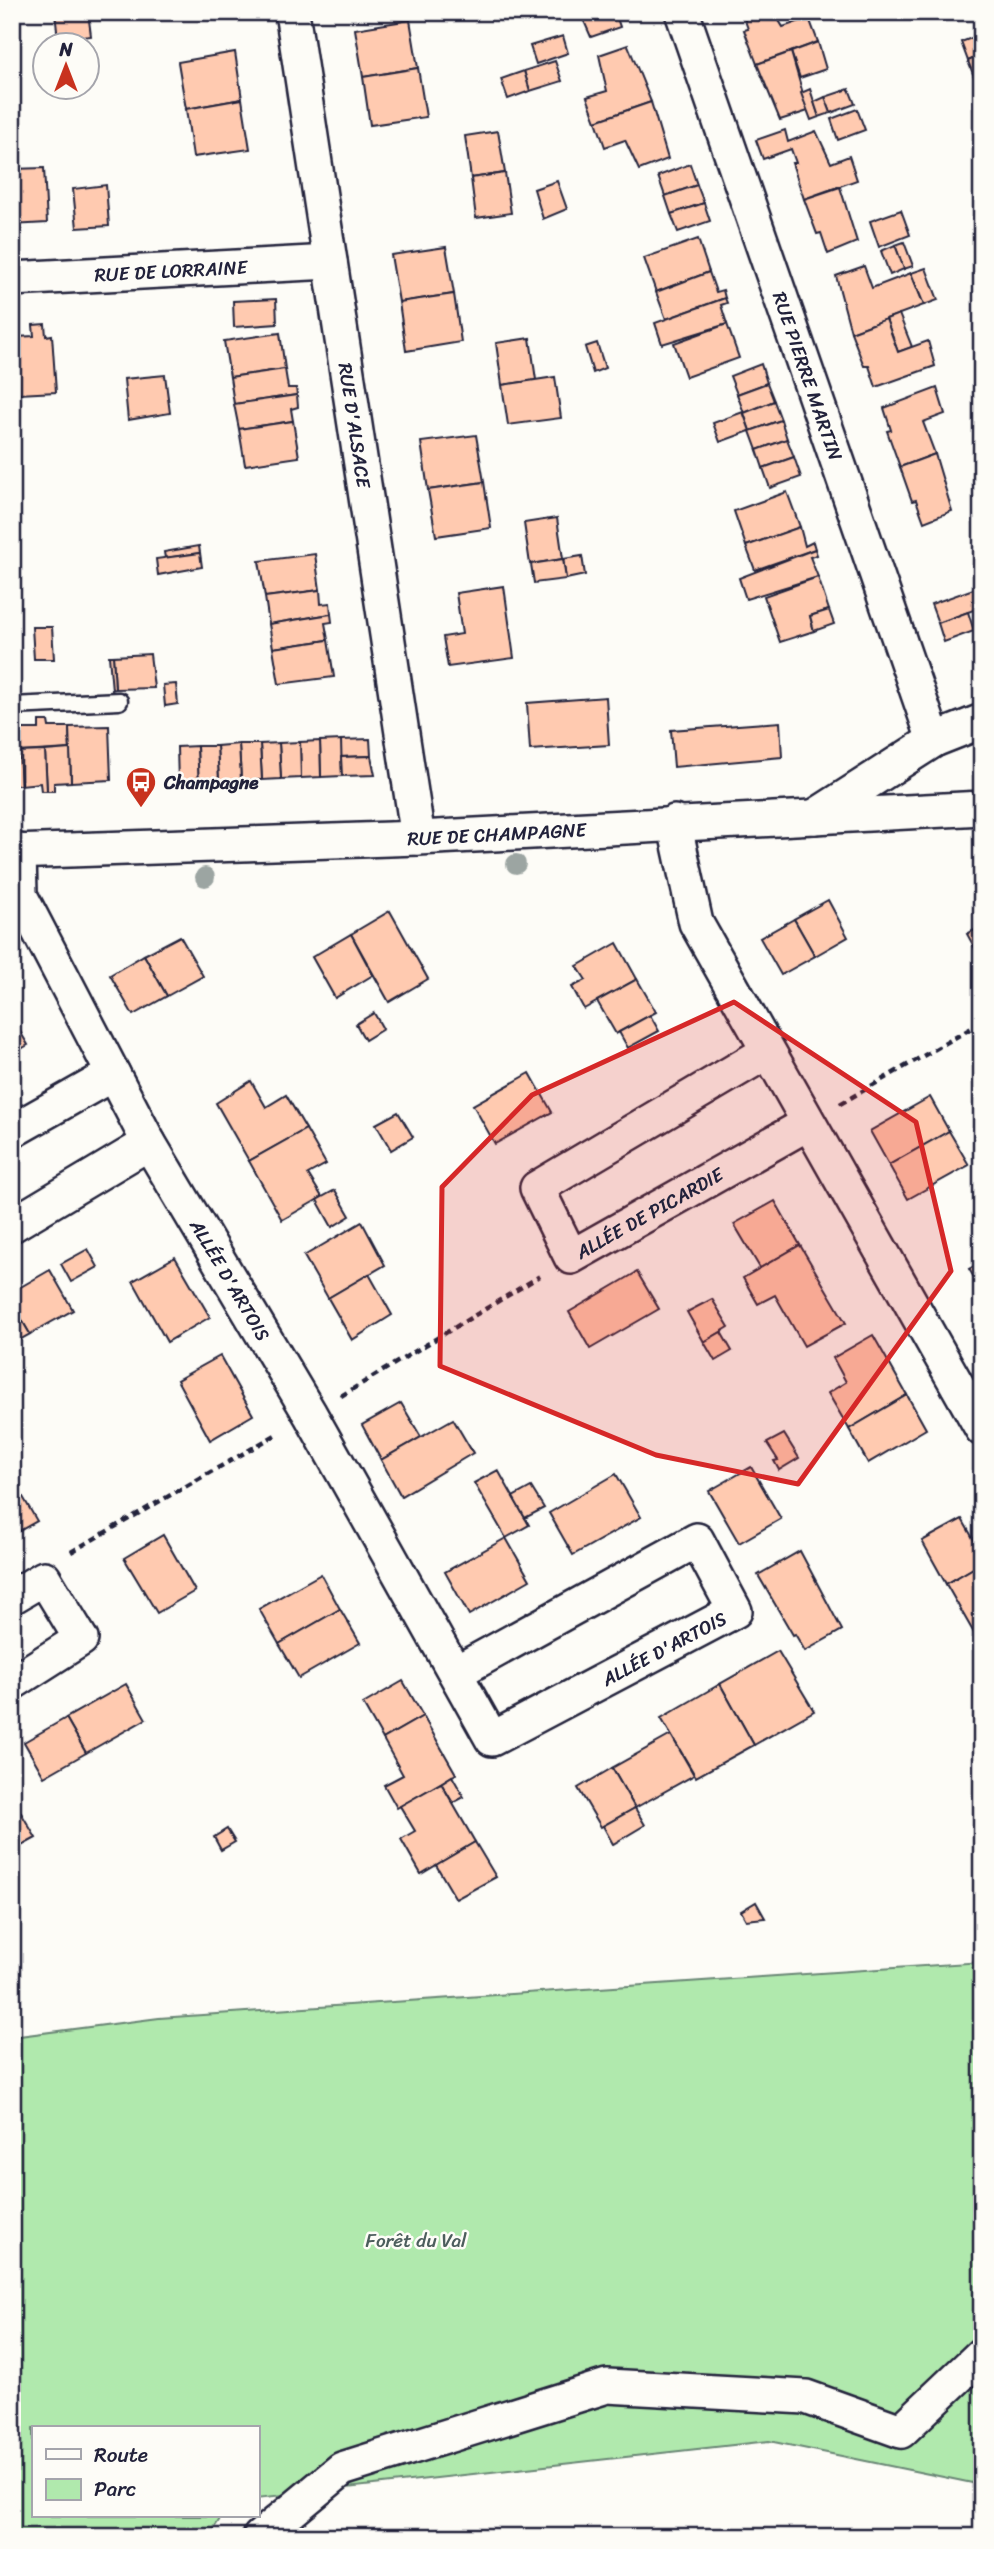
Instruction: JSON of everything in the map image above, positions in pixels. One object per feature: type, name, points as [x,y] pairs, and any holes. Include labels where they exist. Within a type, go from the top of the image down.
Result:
[{"type":"street","name":"RUE D'ALSACE","points":[[292,12],[418,838]]},
{"type":"street","name":"RUE PIERRE MARTIN","points":[[682,12],[934,740]]},
{"type":"street","name":"RUE DE LORRAINE","points":[[12,279],[330,262]]},
{"type":"street","points":[[812,818],[934,740],[982,721]]},
{"type":"street","name":"RUE DE CHAMPAGNE","points":[[16,851],[418,838],[674,822],[812,818],[982,808]]},
{"type":"street","points":[[674,822],[696,923],[807,1124],[982,1429]]},
{"type":"street","name":"ALLÉE D'ARTOIS","points":[[16,851],[20,895],[149,1143],[310,1415],[492,1739],[735,1611],[697,1540],[455,1673]]},
{"type":"street","name":"ALLÉE DE PICARDIE","points":[[768,1052],[537,1188],[571,1257],[807,1124]]},
{"type":"street","points":[[12,1131],[113,1074]]},
{"type":"street","points":[[12,1225],[149,1143]]},
{"type":"street","points":[[12,1597],[44,1578],[81,1639],[12,1683]]},
{"type":"street","points":[[260,2537],[342,2469],[607,2386],[806,2397],[901,2431],[982,2354]]},
{"type":"lane","points":[[12,706],[119,701]]},
{"type":"path","points":[[807,1124],[982,1022]]},
{"type":"path","points":[[44,1578],[64,1557],[310,1415],[571,1257]]},
{"type":"highlighted area","points":[[734,1002],[916,1122],[951,1271],[798,1484],[656,1455],[440,1366],[442,1187],[532,1095]]},
{"type":"green space","name":"Forêt du Val","points":[[982,1962],[982,2485],[769,2441],[259,2498],[259,2426],[32,2426],[32,2518],[221,2518],[208,2537],[12,2537],[12,2037],[159,2018]]},
{"type":"building","points":[[55,12],[88,12],[90,32],[57,32]]},
{"type":"building","points":[[580,12],[615,12],[620,27],[591,37]]},
{"type":"building","points":[[742,12],[780,12],[775,14],[783,27],[809,18],[818,42],[757,64],[744,30],[748,29]]},
{"type":"building","points":[[410,20],[418,68],[363,77],[355,29]]},
{"type":"building","points":[[982,34],[982,55],[968,61],[961,42]]},
{"type":"building","points":[[563,36],[568,53],[536,64],[530,46]]},
{"type":"building","points":[[818,42],[826,69],[800,78],[791,52]]},
{"type":"building","points":[[628,45],[651,102],[596,121],[587,97],[607,91],[599,55]]},
{"type":"building","points":[[235,52],[242,99],[186,109],[178,62]]},
{"type":"building","points":[[791,52],[808,111],[780,120],[757,64]]},
{"type":"building","points":[[982,55],[982,77],[975,79],[968,61]]},
{"type":"building","points":[[555,61],[562,81],[530,91],[524,71]]},
{"type":"building","points":[[418,68],[426,117],[370,125],[363,77]]},
{"type":"building","points":[[524,71],[530,91],[508,99],[501,79]]},
{"type":"building","points":[[810,89],[819,117],[811,120],[801,93]]},
{"type":"building","points":[[849,89],[855,104],[831,113],[825,97]]},
{"type":"building","points":[[825,97],[831,113],[819,117],[814,102]]},
{"type":"building","points":[[242,99],[250,149],[193,157],[186,109]]},
{"type":"building","points":[[651,102],[668,159],[639,170],[625,140],[605,147],[596,121]]},
{"type":"building","points":[[857,109],[865,130],[838,140],[831,119]]},
{"type":"building","points":[[785,130],[788,142],[816,131],[831,163],[849,156],[857,180],[804,199],[792,163],[796,163],[791,149],[763,159],[756,140]]},
{"type":"building","points":[[498,131],[505,173],[471,178],[465,136]]},
{"type":"building","points":[[690,164],[697,185],[665,196],[658,176]]},
{"type":"building","points":[[44,168],[47,223],[12,225],[12,169]]},
{"type":"building","points":[[505,173],[511,213],[476,218],[471,178]]},
{"type":"building","points":[[557,181],[567,209],[543,219],[534,189]]},
{"type":"building","points":[[106,185],[109,226],[77,228],[73,189]]},
{"type":"building","points":[[697,185],[704,203],[671,214],[665,196]]},
{"type":"building","points":[[840,187],[857,242],[828,254],[804,199]]},
{"type":"building","points":[[704,203],[710,221],[678,232],[671,214]]},
{"type":"building","points":[[901,210],[910,235],[879,247],[870,221]]},
{"type":"building","points":[[698,239],[709,272],[656,292],[644,258]]},
{"type":"building","points":[[904,242],[913,266],[904,269],[895,245]]},
{"type":"building","points":[[895,245],[904,269],[890,275],[881,251]]},
{"type":"building","points":[[446,247],[454,294],[399,302],[391,255]]},
{"type":"building","points":[[864,266],[872,288],[911,273],[924,305],[851,332],[836,276]]},
{"type":"building","points":[[926,268],[938,300],[924,305],[911,273]]},
{"type":"building","points":[[709,272],[716,292],[723,290],[725,298],[666,319],[656,292]]},
{"type":"building","points":[[454,294],[461,342],[406,351],[399,302]]},
{"type":"building","points":[[725,298],[727,303],[721,305],[727,324],[662,344],[655,323]]},
{"type":"building","points":[[276,299],[277,324],[234,327],[233,301]]},
{"type":"building","points":[[899,314],[912,347],[898,352],[886,319]]},
{"type":"building","points":[[886,319],[898,352],[928,341],[935,366],[876,387],[869,366],[864,366],[851,332]]},
{"type":"building","points":[[45,324],[46,336],[52,335],[56,392],[19,394],[16,337],[34,336],[33,325]]},
{"type":"building","points":[[727,324],[739,358],[686,377],[674,343]]},
{"type":"building","points":[[280,333],[285,369],[230,377],[224,341]]},
{"type":"building","points":[[12,337],[16,337],[19,394],[12,394]]},
{"type":"building","points":[[530,338],[536,380],[502,385],[496,343]]},
{"type":"building","points":[[597,343],[605,368],[593,373],[585,347]]},
{"type":"building","points":[[761,364],[767,383],[737,394],[730,376]]},
{"type":"building","points":[[285,369],[288,388],[296,388],[297,395],[234,404],[230,377]]},
{"type":"building","points":[[165,375],[170,413],[128,420],[124,379]]},
{"type":"building","points":[[555,377],[561,418],[508,425],[502,385]]},
{"type":"building","points":[[767,383],[774,401],[744,413],[737,394]]},
{"type":"building","points":[[937,388],[945,414],[923,422],[935,454],[900,467],[887,431],[891,430],[884,408]]},
{"type":"building","points":[[297,395],[298,407],[291,409],[293,421],[239,429],[234,404]]},
{"type":"building","points":[[774,401],[781,420],[750,431],[744,413]]},
{"type":"building","points":[[743,412],[750,431],[720,442],[713,423]]},
{"type":"building","points":[[781,420],[787,439],[757,450],[750,431]]},
{"type":"building","points":[[293,421],[299,457],[245,465],[239,429]]},
{"type":"building","points":[[476,435],[484,482],[428,490],[421,442]]},
{"type":"building","points":[[787,439],[794,457],[763,468],[757,450]]},
{"type":"building","points":[[935,454],[952,511],[924,522],[916,500],[912,501],[900,467]]},
{"type":"building","points":[[794,457],[801,477],[770,488],[763,468]]},
{"type":"building","points":[[484,482],[491,528],[436,536],[428,490]]},
{"type":"building","points":[[787,492],[800,527],[746,546],[734,511]]},
{"type":"building","points":[[557,518],[563,559],[530,564],[524,523]]},
{"type":"building","points":[[800,527],[805,546],[813,542],[815,549],[755,570],[746,546]]},
{"type":"building","points":[[199,546],[200,553],[165,558],[164,552]]},
{"type":"building","points":[[815,549],[817,555],[810,557],[818,577],[746,599],[739,578]]},
{"type":"building","points":[[200,553],[202,567],[158,575],[156,559]]},
{"type":"building","points":[[315,554],[320,590],[265,597],[259,561]]},
{"type":"building","points":[[582,556],[585,575],[566,579],[563,559]]},
{"type":"building","points":[[563,559],[566,579],[534,583],[531,564]]},
{"type":"building","points":[[818,577],[829,610],[810,616],[814,631],[780,642],[764,596]]},
{"type":"building","points":[[504,586],[514,658],[448,667],[443,637],[462,634],[456,593]]},
{"type":"building","points":[[976,588],[982,607],[938,623],[931,604]]},
{"type":"building","points":[[320,590],[321,604],[330,603],[331,614],[269,624],[265,597]]},
{"type":"building","points":[[829,610],[834,624],[814,631],[810,616]]},
{"type":"building","points":[[968,612],[974,631],[944,642],[938,623]]},
{"type":"building","points":[[331,614],[332,622],[325,623],[328,640],[273,648],[269,624]]},
{"type":"building","points":[[32,627],[52,627],[54,659],[34,659]]},
{"type":"building","points":[[328,640],[334,677],[279,684],[273,648]]},
{"type":"building","points":[[150,654],[154,688],[115,689],[113,656]]},
{"type":"building","points":[[109,656],[113,656],[115,689],[112,690]]},
{"type":"building","points":[[176,684],[178,704],[165,706],[163,685]]},
{"type":"building","points":[[606,697],[609,745],[530,750],[527,703]]},
{"type":"building","points":[[39,721],[48,721],[49,727],[69,727],[70,749],[19,752],[19,729],[39,729]]},
{"type":"building","points":[[780,722],[782,757],[674,767],[671,730]]},
{"type":"building","points":[[109,726],[111,780],[71,782],[69,727]]},
{"type":"building","points":[[19,729],[21,785],[12,785],[12,730]]},
{"type":"building","points":[[370,739],[371,756],[341,757],[341,740]]},
{"type":"building","points":[[341,740],[342,776],[321,777],[320,741]]},
{"type":"building","points":[[320,741],[321,777],[301,778],[300,742]]},
{"type":"building","points":[[300,742],[301,778],[281,779],[279,743]]},
{"type":"building","points":[[279,743],[281,779],[262,780],[260,744]]},
{"type":"building","points":[[239,744],[260,744],[262,780],[241,780]]},
{"type":"building","points":[[239,744],[241,780],[219,781],[217,746]]},
{"type":"building","points":[[197,746],[199,782],[178,783],[177,747]]},
{"type":"building","points":[[197,746],[217,746],[219,781],[199,782]]},
{"type":"building","points":[[70,749],[71,782],[54,783],[54,791],[47,791],[45,751]]},
{"type":"building","points":[[45,751],[47,791],[41,791],[40,783],[21,785],[19,752]]},
{"type":"building","points":[[371,756],[375,775],[342,776],[341,757]]},
{"type":"building","points":[[828,900],[848,937],[815,956],[794,919]]},
{"type":"building","points":[[390,911],[428,979],[389,1002],[351,934]]},
{"type":"building","points":[[794,919],[815,956],[781,975],[760,938]]},
{"type":"building","points":[[982,926],[982,961],[967,934]]},
{"type":"building","points":[[351,934],[373,975],[335,998],[312,957]]},
{"type":"building","points":[[180,936],[203,976],[167,996],[144,955]]},
{"type":"building","points":[[617,943],[637,979],[584,1009],[572,987],[586,980],[577,966]]},
{"type":"building","points":[[144,955],[167,996],[133,1015],[110,975]]},
{"type":"building","points":[[637,979],[656,1012],[616,1034],[597,1001]]},
{"type":"building","points":[[374,1013],[383,1029],[365,1040],[356,1024]]},
{"type":"building","points":[[650,1015],[659,1031],[628,1048],[619,1032]]},
{"type":"building","points":[[12,1018],[28,1045],[12,1054]]},
{"type":"building","points":[[530,1073],[552,1112],[495,1144],[473,1105]]},
{"type":"building","points":[[251,1081],[266,1107],[286,1095],[306,1129],[249,1161],[216,1103]]},
{"type":"building","points":[[930,1097],[949,1131],[889,1165],[870,1131]]},
{"type":"building","points":[[398,1112],[413,1137],[391,1150],[376,1124]]},
{"type":"building","points":[[306,1129],[326,1164],[308,1174],[322,1197],[282,1220],[249,1161]]},
{"type":"building","points":[[949,1131],[969,1165],[908,1199],[889,1165]]},
{"type":"building","points":[[335,1190],[350,1216],[332,1227],[317,1200]]},
{"type":"building","points":[[775,1201],[800,1245],[760,1268],[734,1224]]},
{"type":"building","points":[[362,1222],[385,1265],[328,1298],[304,1256]]},
{"type":"building","points":[[800,1245],[846,1323],[804,1346],[775,1295],[758,1304],[743,1278]]},
{"type":"building","points":[[88,1249],[98,1267],[71,1282],[61,1264]]},
{"type":"building","points":[[175,1257],[210,1317],[167,1342],[133,1281]]},
{"type":"building","points":[[982,1262],[982,1291],[969,1269]]},
{"type":"building","points":[[50,1270],[73,1310],[30,1334],[12,1303],[12,1292]]},
{"type":"building","points":[[637,1272],[659,1309],[590,1349],[569,1312]]},
{"type":"building","points":[[369,1274],[392,1315],[352,1340],[328,1298]]},
{"type":"building","points":[[712,1299],[729,1327],[704,1342],[687,1312]]},
{"type":"building","points":[[12,1303],[30,1334],[12,1344]]},
{"type":"building","points":[[721,1332],[732,1351],[715,1361],[704,1342]]},
{"type":"building","points":[[873,1335],[907,1395],[849,1429],[828,1393],[846,1382],[833,1358]]},
{"type":"building","points":[[220,1356],[253,1415],[210,1440],[177,1380]]},
{"type":"building","points":[[907,1395],[926,1429],[868,1463],[849,1429]]},
{"type":"building","points":[[401,1403],[421,1437],[381,1460],[362,1425]]},
{"type":"building","points":[[453,1419],[473,1453],[401,1496],[381,1460]]},
{"type":"building","points":[[784,1434],[799,1458],[779,1470],[774,1461],[778,1460],[767,1443]]},
{"type":"building","points":[[751,1467],[781,1519],[739,1543],[709,1491]]},
{"type":"building","points":[[498,1470],[529,1525],[506,1538],[474,1483]]},
{"type":"building","points":[[616,1474],[641,1517],[573,1555],[549,1513]]},
{"type":"building","points":[[12,1478],[37,1521],[12,1535]]},
{"type":"building","points":[[531,1487],[544,1508],[525,1518],[513,1497]]},
{"type":"building","points":[[962,1519],[982,1554],[982,1563],[946,1584],[922,1541]]},
{"type":"building","points":[[163,1535],[195,1591],[157,1613],[124,1558]]},
{"type":"building","points":[[506,1538],[530,1580],[469,1615],[445,1572]]},
{"type":"building","points":[[800,1551],[842,1630],[805,1651],[758,1575]]},
{"type":"building","points":[[982,1563],[982,1647],[946,1584]]},
{"type":"building","points":[[321,1574],[340,1609],[279,1644],[259,1609]]},
{"type":"building","points":[[340,1609],[360,1643],[299,1678],[279,1644]]},
{"type":"building","points":[[778,1651],[814,1711],[754,1745],[720,1684]]},
{"type":"building","points":[[403,1681],[423,1716],[383,1739],[363,1704]]},
{"type":"building","points":[[126,1684],[146,1719],[86,1753],[66,1718]]},
{"type":"building","points":[[720,1684],[754,1745],[696,1777],[661,1718]]},
{"type":"building","points":[[423,1716],[456,1774],[397,1808],[384,1785],[403,1775],[383,1739]]},
{"type":"building","points":[[66,1718],[86,1753],[44,1777],[24,1742]]},
{"type":"building","points":[[671,1735],[694,1775],[635,1808],[612,1768]]},
{"type":"building","points":[[612,1768],[635,1808],[601,1827],[578,1788]]},
{"type":"building","points":[[452,1776],[464,1797],[453,1803],[441,1783]]},
{"type":"building","points":[[441,1783],[475,1842],[421,1874],[401,1839],[415,1831],[400,1806]]},
{"type":"building","points":[[14,1801],[36,1838],[12,1851],[12,1802]]},
{"type":"building","points":[[635,1808],[645,1825],[613,1844],[603,1826]]},
{"type":"building","points":[[227,1829],[235,1842],[221,1850],[214,1837]]},
{"type":"building","points":[[475,1842],[496,1877],[456,1899],[436,1865]]},
{"type":"building","points":[[756,1902],[765,1918],[746,1920],[741,1911]]},
{"type":"place","name":"Champagne","points":[[141,809]]}]
